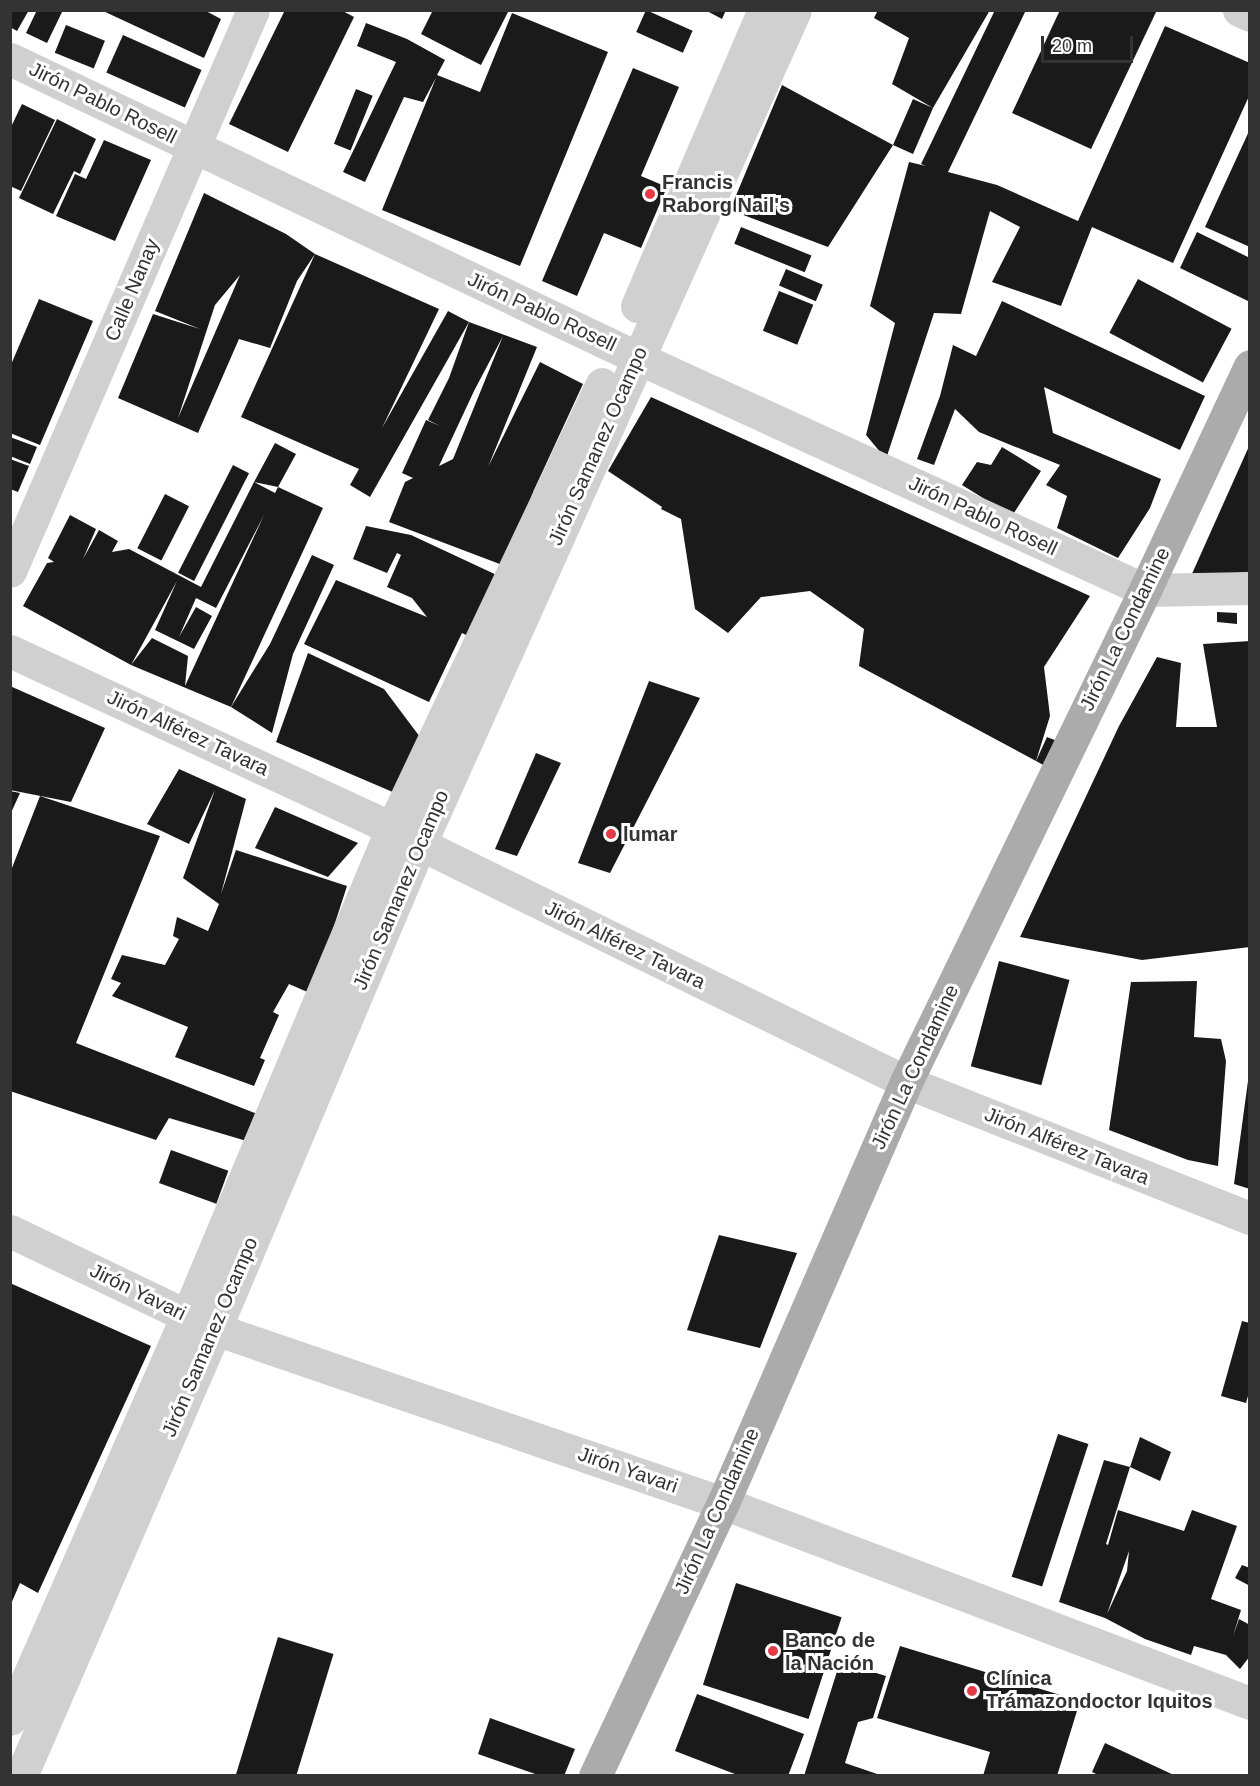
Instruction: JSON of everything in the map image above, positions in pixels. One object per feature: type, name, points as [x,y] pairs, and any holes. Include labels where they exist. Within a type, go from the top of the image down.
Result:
[{"type":"main road","name":"Jirón La Condamine","points":[[596,1776],[723,1503],[906,1082],[1145,590],[1250,366]]},
{"type":"street","name":"Calle Nanay","points":[[10,571],[253,10]]},
{"type":"street","name":"Jirón Samanez Ocampo","points":[[10,1719],[201,1323],[420,844],[628,353],[764,10]]},
{"type":"street","name":"Jirón Samanez Ocampo","points":[[21,1776],[201,1323],[392,828],[795,10]]},
{"type":"street","points":[[1239,10],[1250,15]]},
{"type":"street","name":"Jirón Pablo Rosell","points":[[10,59],[628,353],[1145,590],[1250,588]]},
{"type":"street","name":"Jirón Alférez Tavara","points":[[10,651],[392,828],[420,844],[906,1082],[1250,1218]]},
{"type":"street","name":"Jirón Yavari","points":[[10,1231],[201,1323],[723,1503],[1250,1703]]},
{"type":"building","points":[[10,10],[29,10],[17,31],[10,27]]},
{"type":"building","points":[[37,10],[63,10],[47,43],[26,33]]},
{"type":"building","points":[[101,10],[204,10],[221,19],[204,58]]},
{"type":"building","points":[[285,10],[341,10],[354,17],[288,152],[229,124]]},
{"type":"building","points":[[433,10],[509,10],[481,65],[421,34]]},
{"type":"building","points":[[646,10],[693,31],[683,53],[636,32]]},
{"type":"building","points":[[705,10],[726,10],[722,19]]},
{"type":"building","points":[[878,10],[990,10],[933,108],[892,84],[909,38],[874,18]]},
{"type":"building","points":[[995,10],[1026,10],[948,172],[997,185],[1078,221],[1165,26],[1250,63],[1250,94],[1173,263],[1092,227],[1061,306],[992,282],[1020,227],[990,211],[961,314],[934,313],[886,459],[866,435],[895,323],[870,306],[909,162],[926,166],[921,164]]},
{"type":"building","points":[[1060,10],[1157,10],[1091,149],[1012,113]]},
{"type":"building","points":[[512,13],[608,52],[520,266],[382,210],[436,78],[423,102],[404,97],[365,182],[343,172],[396,62],[357,46],[366,23],[407,39],[445,60],[437,75],[480,92]]},
{"type":"building","points":[[66,25],[105,41],[94,69],[55,53]]},
{"type":"building","points":[[123,35],[202,70],[185,107],[106,72]]},
{"type":"building","points":[[633,68],[679,87],[641,176],[667,187],[641,248],[604,233],[577,296],[542,281]]},
{"type":"building","points":[[782,85],[893,145],[828,247],[730,210]]},
{"type":"building","points":[[356,89],[373,96],[351,150],[334,144]]},
{"type":"building","points":[[913,99],[933,108],[913,154],[893,145]]},
{"type":"building","points":[[22,104],[55,120],[21,191],[10,186],[10,129]]},
{"type":"building","points":[[57,119],[96,139],[80,174],[74,171],[53,214],[19,198]]},
{"type":"building","points":[[1250,129],[1250,247],[1205,227]]},
{"type":"building","points":[[104,140],[151,160],[115,241],[56,216],[75,174],[86,179]]},
{"type":"building","points":[[204,193],[286,234],[315,254],[297,281],[270,348],[239,339],[198,433],[118,398],[153,314],[200,329],[155,311]],"holes":[[[240,275],[178,418],[215,305]]]},
{"type":"building","points":[[741,227],[811,255],[805,272],[734,244]]},
{"type":"building","points":[[1197,232],[1250,258],[1250,302],[1180,268]]},
{"type":"building","points":[[315,254],[439,309],[382,428],[448,311],[469,322],[370,497],[350,485],[359,469],[241,417]]},
{"type":"building","points":[[786,269],[823,285],[816,301],[779,286]]},
{"type":"building","points":[[1138,279],[1232,329],[1203,383],[1109,333]]},
{"type":"building","points":[[779,291],[813,305],[797,345],[763,331]]},
{"type":"building","points":[[39,299],[93,321],[40,445],[10,433],[10,367]]},
{"type":"building","points":[[1002,301],[1205,396],[1180,450],[1044,387],[1053,433],[1161,479],[1150,508],[1118,558],[1057,528],[1067,496],[1046,485],[1060,465],[979,432],[955,409],[934,465],[917,459],[940,396],[953,345],[976,356]]},
{"type":"building","points":[[469,322],[537,347],[488,467],[540,362],[583,384],[534,490],[505,566],[389,522],[405,482],[413,478],[402,473],[426,420],[440,426],[428,420],[449,378]],"holes":[[[503,336],[453,459],[439,466]]]},
{"type":"building","points":[[651,397],[1090,596],[1044,667],[1050,716],[1036,761],[859,666],[864,629],[810,591],[761,597],[728,633],[695,609],[681,519],[661,509],[662,507],[608,471]]},
{"type":"building","points":[[10,437],[37,447],[30,464],[10,456]]},
{"type":"building","points":[[275,443],[296,454],[278,487],[254,482]]},
{"type":"building","points":[[1250,444],[1250,572],[1191,576]]},
{"type":"building","points":[[1002,447],[1041,471],[1012,516],[962,485],[977,462],[991,465]]},
{"type":"building","points":[[10,459],[29,466],[18,492],[10,489]]},
{"type":"building","points":[[233,465],[249,473],[194,581],[178,573]]},
{"type":"building","points":[[254,482],[275,493],[278,487],[323,508],[231,707],[131,665],[23,606],[47,563],[54,562],[48,558],[70,515],[96,529],[83,559],[99,530],[118,541],[112,552],[129,549],[201,587]],"holes":[[[264,515],[185,686],[188,656],[152,638],[131,665],[177,581],[155,630],[194,649],[212,616],[196,607],[179,637],[196,598],[216,608]]]},
{"type":"building","points":[[165,494],[189,506],[161,561],[137,548]]},
{"type":"building","points":[[366,526],[411,535],[501,577],[472,638],[462,633],[429,702],[304,644],[336,580],[427,617],[412,598],[387,587],[401,555],[397,553],[387,573],[353,559]]},
{"type":"building","points":[[312,555],[334,565],[293,654],[272,733],[231,707],[270,644]]},
{"type":"building","points":[[1217,612],[1237,613],[1237,624],[1217,622]]},
{"type":"building","points":[[1250,641],[1250,947],[1142,960],[1020,937],[1119,726],[1157,657],[1181,663],[1176,727],[1217,727],[1203,644]]},
{"type":"building","points":[[308,653],[384,689],[420,737],[395,793],[276,742]]},
{"type":"building","points":[[649,681],[700,698],[610,873],[578,863]]},
{"type":"building","points":[[10,686],[105,728],[71,802],[10,790]]},
{"type":"building","points":[[1047,737],[1065,744],[1045,766],[1036,761]]},
{"type":"building","points":[[536,753],[561,763],[517,856],[495,849]]},
{"type":"building","points":[[179,769],[246,799],[221,894],[236,850],[347,886],[312,994],[289,984],[273,1012],[279,1015],[260,1058],[265,1060],[254,1086],[175,1057],[188,1027],[112,996],[121,983],[111,979],[122,955],[165,965],[179,939],[173,936],[177,917],[208,931],[219,904],[183,878],[215,790],[189,844],[147,824]]},
{"type":"building","points":[[10,791],[20,793],[10,815]]},
{"type":"building","points":[[40,796],[160,836],[76,1043],[260,1115],[250,1142],[169,1118],[156,1140],[10,1091],[10,873]]},
{"type":"building","points":[[275,807],[358,843],[328,877],[255,848]]},
{"type":"building","points":[[999,961],[1070,980],[1041,1085],[971,1066]]},
{"type":"building","points":[[1197,981],[1194,1037],[1221,1039],[1226,1061],[1218,1166],[1188,1160],[1109,1130],[1131,982]]},
{"type":"building","points":[[1248,1081],[1250,1081],[1250,1189],[1234,1184]]},
{"type":"building","points":[[171,1150],[228,1171],[216,1204],[159,1183]]},
{"type":"building","points":[[719,1235],[797,1253],[760,1348],[687,1330]]},
{"type":"building","points":[[10,1283],[151,1346],[38,1593],[20,1583],[11,1604]]},
{"type":"building","points":[[1242,1321],[1250,1323],[1250,1389],[1246,1403],[1221,1396]]},
{"type":"building","points":[[1058,1434],[1088,1444],[1042,1587],[1012,1577]]},
{"type":"building","points":[[1140,1437],[1171,1452],[1160,1481],[1130,1467]]},
{"type":"building","points":[[1104,1460],[1130,1467],[1106,1544],[1108,1545],[1118,1510],[1184,1531],[1192,1510],[1237,1526],[1211,1599],[1241,1610],[1233,1636],[1239,1619],[1250,1625],[1250,1656],[1240,1669],[1226,1655],[1194,1646],[1191,1655],[1145,1639],[1105,1618],[1059,1602]],"holes":[[[1129,1551],[1127,1571],[1107,1614]]]},
{"type":"building","points":[[1242,1565],[1250,1568],[1250,1586],[1235,1578]]},
{"type":"building","name":"Banco de la Nación","points":[[736,1583],[842,1617],[809,1719],[703,1685]]},
{"type":"building","points":[[278,1637],[333,1654],[296,1776],[236,1776]]},
{"type":"building","points":[[900,1646],[1080,1701],[1057,1776],[983,1776],[990,1752],[877,1718]]},
{"type":"building","points":[[840,1662],[886,1676],[873,1718],[858,1722],[845,1763],[883,1776],[804,1776]]},
{"type":"building","points":[[697,1694],[804,1734],[788,1776],[740,1776],[675,1751]]},
{"type":"building","points":[[490,1718],[575,1749],[564,1776],[541,1776],[478,1754]]},
{"type":"building","points":[[1105,1743],[1176,1776],[1100,1776],[1092,1772]]},
{"type":"place","name":"Francis Raborg Nail's","points":[[650,194]]},
{"type":"place","name":"lumar","points":[[611,834]]},
{"type":"place","name":"Banco de la Nación","points":[[773,1651]]},
{"type":"place","name":"Clínica Trámazondoctor Iquitos","points":[[972,1691]]}]
